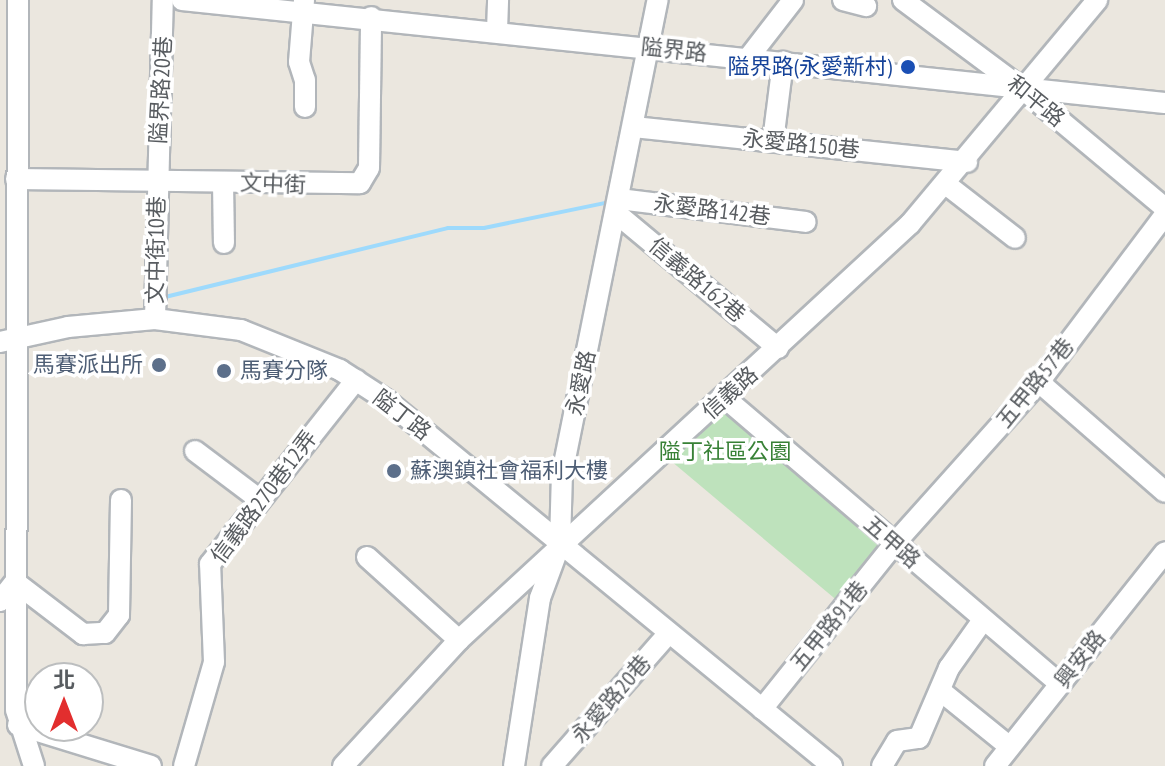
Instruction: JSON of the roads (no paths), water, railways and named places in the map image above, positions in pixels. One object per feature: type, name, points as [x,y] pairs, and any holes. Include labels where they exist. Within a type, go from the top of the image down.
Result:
[{"type":"street","points":[[18,0],[16,179],[8,340],[18,725],[34,766]]},
{"type":"street","name":"隘界路20巷","points":[[158,181],[163,0]]},
{"type":"street","name":"隘界路","points":[[182,0],[304,6],[371,17],[749,57],[1025,91],[1165,103]]},
{"type":"street","points":[[497,31],[498,0]]},
{"type":"street","name":"永愛路","points":[[514,766],[540,598],[560,544],[562,474],[658,0]]},
{"type":"street","points":[[749,57],[793,0]]},
{"type":"street","points":[[843,0],[866,6]]},
{"type":"street","name":"和平路","points":[[903,0],[1025,91],[1165,208]]},
{"type":"street","name":"信義路","points":[[343,766],[459,640],[560,544],[725,398],[947,185],[1097,0]]},
{"type":"street","points":[[304,6],[299,62],[305,107]]},
{"type":"street","name":"文中街","points":[[16,179],[351,186],[366,178],[371,17]]},
{"type":"street","points":[[773,141],[783,62]]},
{"type":"street","name":"永愛路150巷","points":[[634,127],[967,162]]},
{"type":"street","name":"文中街10巷","points":[[155,319],[158,181]]},
{"type":"street","points":[[223,182],[224,243]]},
{"type":"street","points":[[947,185],[1015,238]]},
{"type":"street","name":"永愛路142巷","points":[[617,206],[806,222]]},
{"type":"street","name":"信義路162巷","points":[[617,206],[778,348]]},
{"type":"street","name":"五甲路57巷","points":[[895,543],[1039,382],[1165,215]]},
{"type":"street","name":"隘丁路","points":[[8,340],[80,325],[155,319],[241,330],[295,348],[356,380],[832,766]]},
{"type":"street","name":"信義路270巷12弄","points":[[184,766],[214,662],[210,564],[356,380]]},
{"type":"street","points":[[1039,382],[1165,492]]},
{"type":"street","name":"五甲路","points":[[725,398],[1060,684]]},
{"type":"street","points":[[195,451],[260,500]]},
{"type":"street","points":[[15,582],[83,634],[105,633],[119,615],[121,500]]},
{"type":"street","name":"五甲路91巷","points":[[762,709],[895,543]]},
{"type":"street","name":"興安路","points":[[995,766],[1165,552]]},
{"type":"street","points":[[367,557],[459,640]]},
{"type":"street","points":[[0,601],[15,582]]},
{"type":"street","points":[[882,766],[897,741],[919,738],[942,692],[949,668],[983,620]]},
{"type":"street","name":"永愛路20巷","points":[[552,766],[669,633]]},
{"type":"street","points":[[942,692],[1010,747]]},
{"type":"street","points":[[18,725],[151,766]]},
{"type":"waterway","points":[[161,298],[448,228],[484,228],[610,202]]},
{"type":"place","name":"隘界路(永愛新村)","points":[[908,67]]},
{"type":"place","name":"馬賽派出所","points":[[159,365]]},
{"type":"place","name":"馬賽分隊","points":[[224,371]]},
{"type":"place","name":"蘇澳鎮社會福利大樓","points":[[394,471]]},
{"type":"park label","name":"隘丁社區公園","points":[[725,452]]}]
